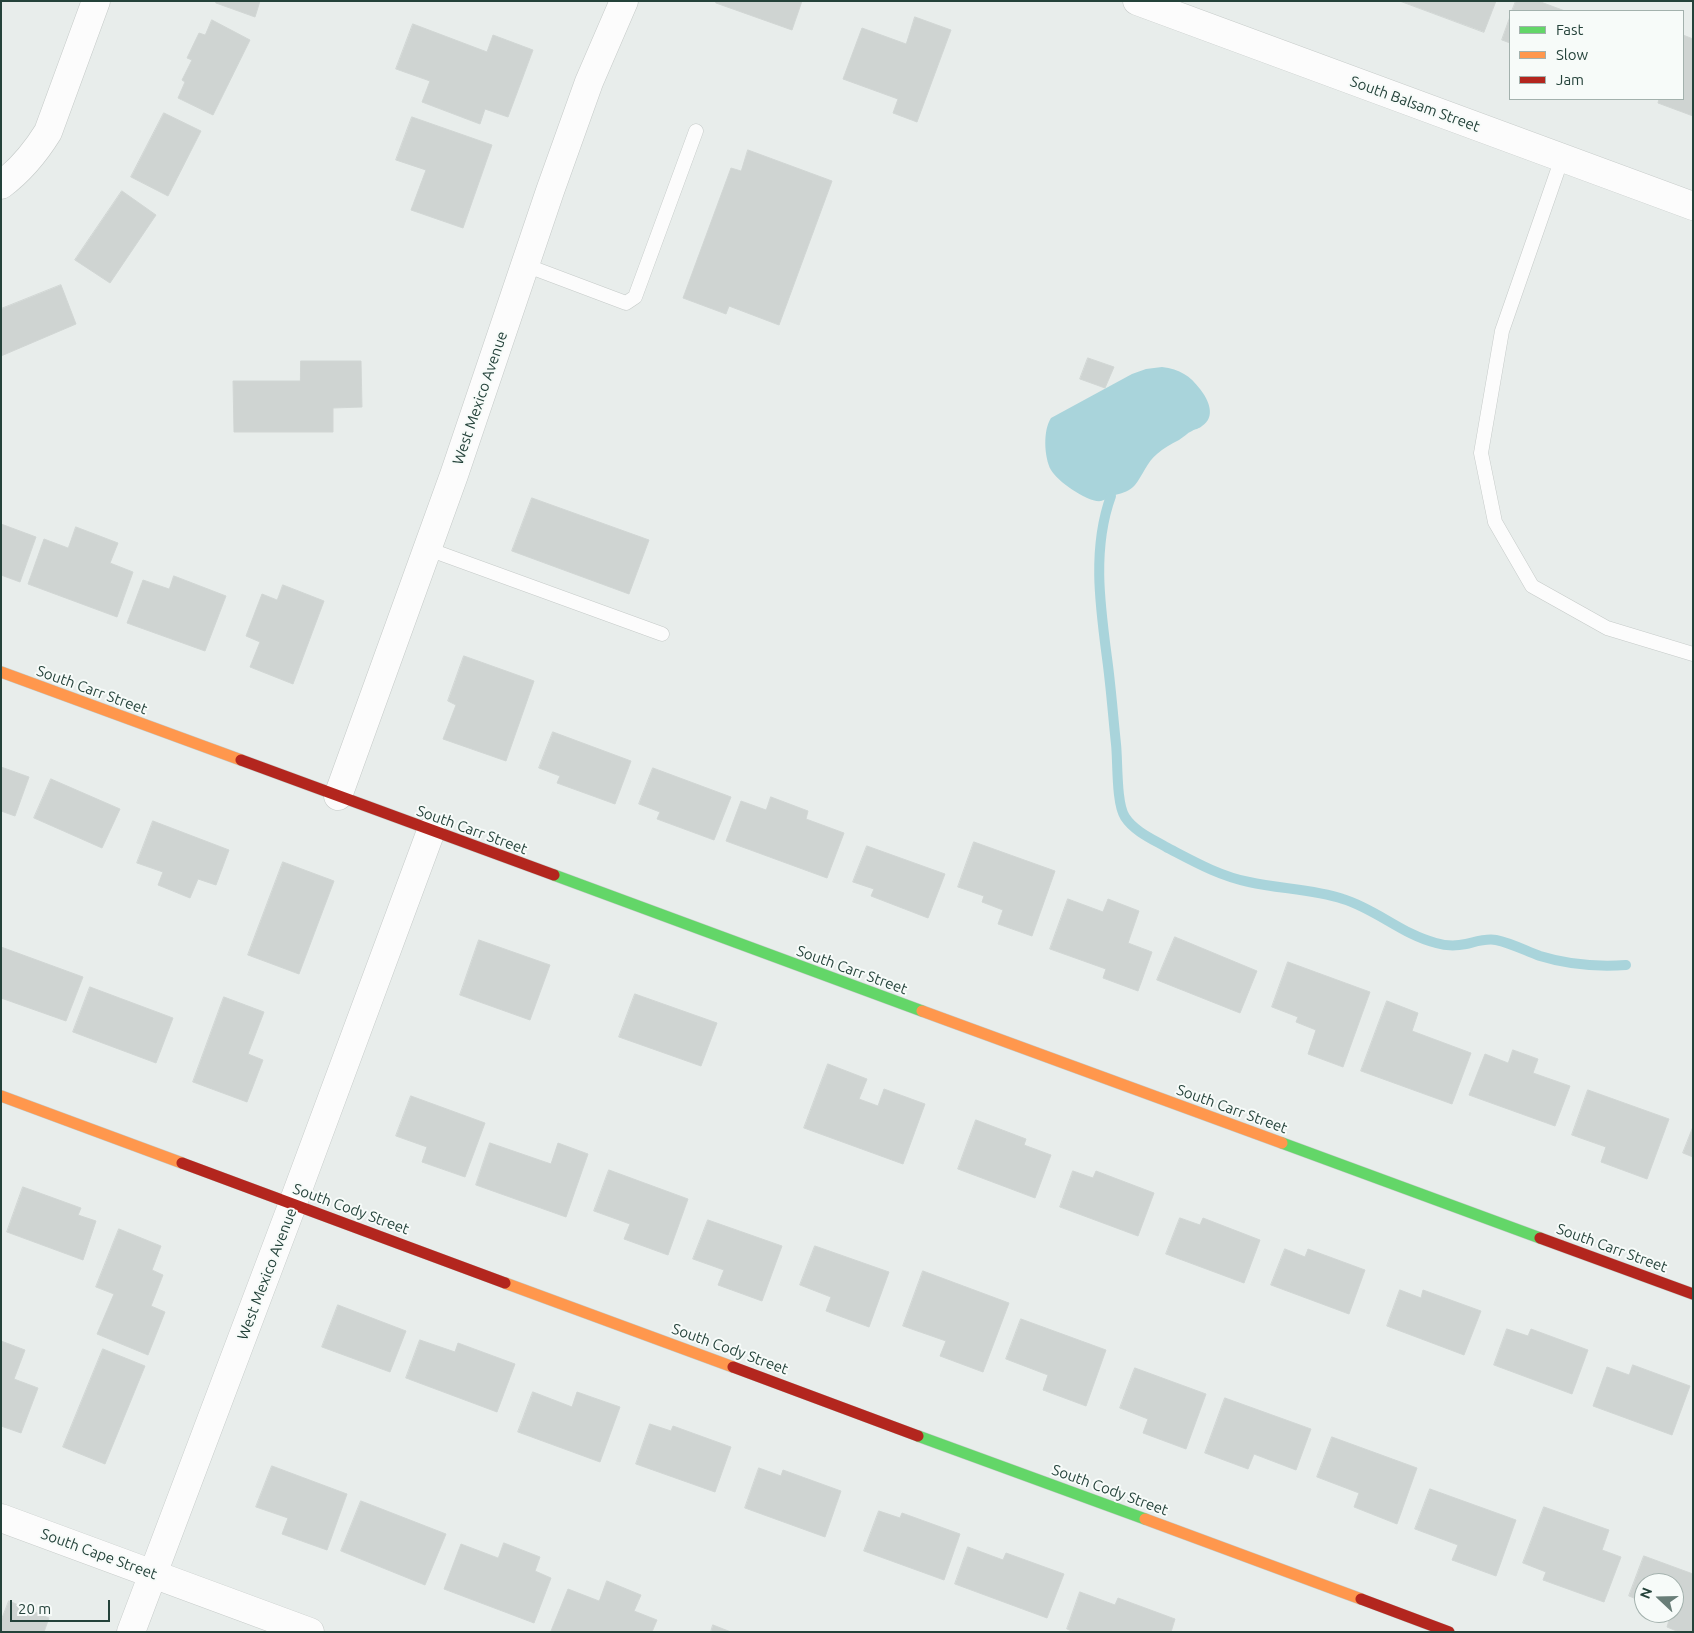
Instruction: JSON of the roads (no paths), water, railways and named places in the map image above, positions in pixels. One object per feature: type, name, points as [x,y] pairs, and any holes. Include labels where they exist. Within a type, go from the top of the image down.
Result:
[{"type":"street","points":[[1,185],[16,174],[48,132],[96,1]]},
{"type":"street","name":"West Mexico Avenue","points":[[338,796],[428,550],[589,82],[624,1]]},
{"type":"street","name":"South Balsam Street","points":[[1137,1],[1693,206]]},
{"type":"street","name":"South Carr Street","points":[[1,672],[1693,1294]]},
{"type":"street","name":"West Mexico Avenue","points":[[131,1632],[432,831]]},
{"type":"street","name":"South Cody Street","points":[[1,1096],[1449,1632]]},
{"type":"street","name":"South Cape Street","points":[[1,1518],[310,1632]]},
{"type":"lane","points":[[525,265],[626,303],[635,297],[696,131]]},
{"type":"lane","points":[[1562,158],[1502,331],[1481,453],[1495,522],[1532,586],[1607,628],[1693,654]]},
{"type":"lane","points":[[428,550],[662,634]]},
{"type":"water","points":[[1162,367],[1174,369],[1184,374],[1192,380],[1206,398],[1210,413],[1209,418],[1201,427],[1157,454],[1131,489],[1101,501],[1095,501],[1081,495],[1054,475],[1049,465],[1046,451],[1047,429],[1051,418],[1132,374],[1146,369]]},
{"type":"waterway","points":[[1111,496],[1101,536],[1100,597],[1112,701],[1120,802],[1125,817],[1133,826],[1166,847],[1217,872],[1249,882],[1320,893],[1343,899],[1367,909],[1412,934],[1436,943],[1455,945],[1496,940],[1540,956],[1561,961],[1604,966],[1626,965]]}]
